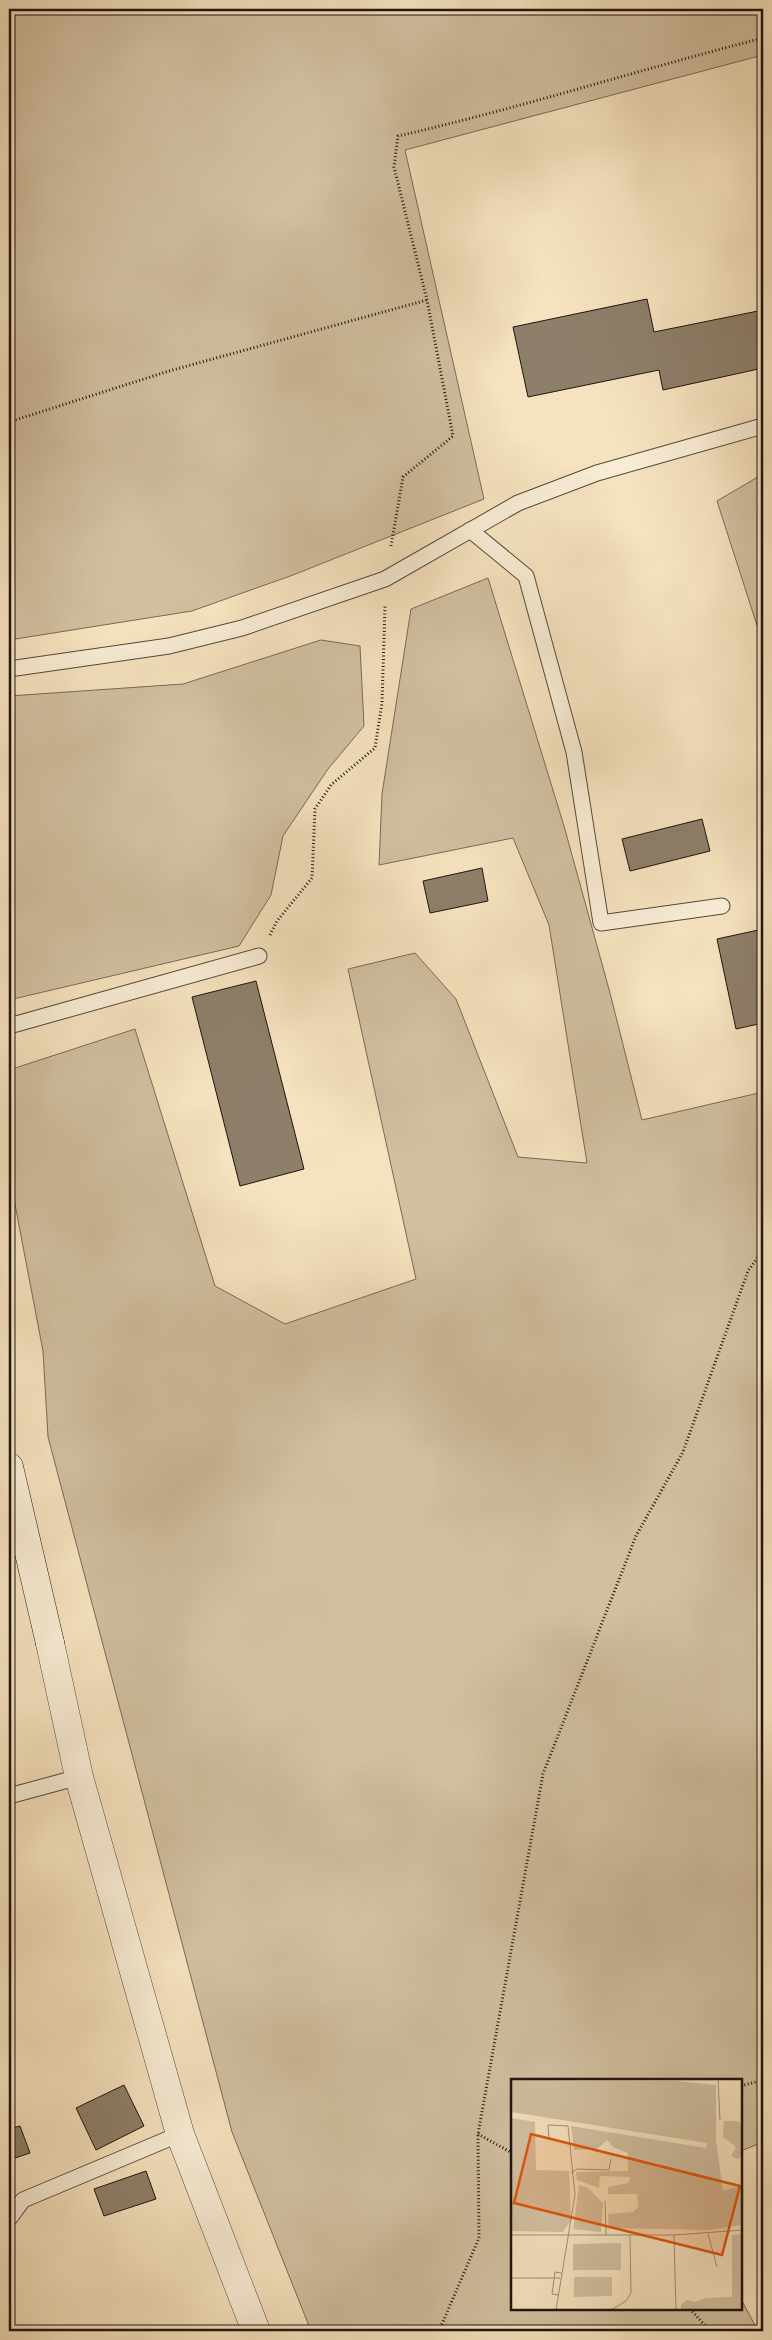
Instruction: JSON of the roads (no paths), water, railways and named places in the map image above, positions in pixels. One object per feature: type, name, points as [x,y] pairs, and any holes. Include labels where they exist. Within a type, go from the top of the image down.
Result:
[{"type":"street","points":[[9,1467],[79,1777],[180,2134],[256,2331]]},
{"type":"lane","points":[[9,669],[170,646],[224,633],[385,579],[518,503],[597,473],[763,426]]},
{"type":"lane","points":[[470,530],[526,576],[574,752],[601,923],[722,906]]},
{"type":"lane","points":[[9,1026],[259,956]]},
{"type":"lane","points":[[9,1796],[79,1777]]},
{"type":"lane","points":[[9,2220],[23,2200],[180,2134]]}]
